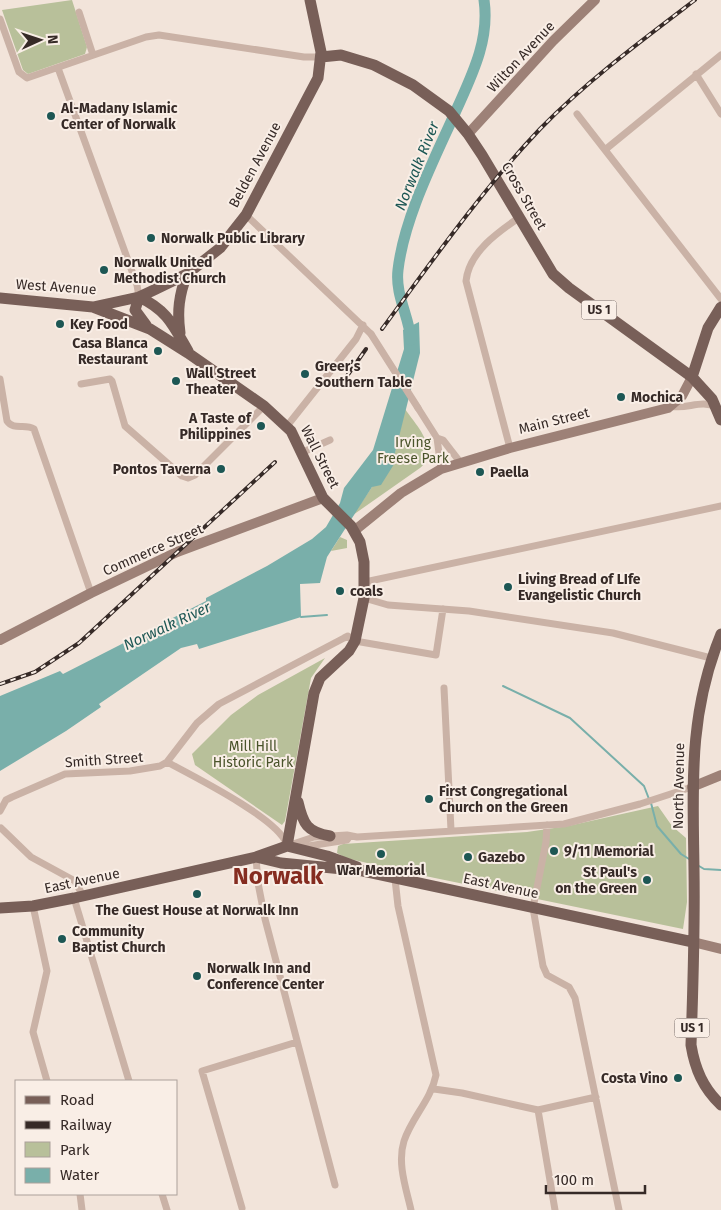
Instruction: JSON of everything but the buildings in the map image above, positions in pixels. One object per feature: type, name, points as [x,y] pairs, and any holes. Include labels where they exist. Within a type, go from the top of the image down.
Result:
[{"type":"main road","name":"Belden Avenue","points":[[139,297],[187,274],[220,248],[246,215],[313,90],[320,71],[321,56],[310,0]]},
{"type":"main road","name":"Wilton Avenue","points":[[465,129],[595,0]]},
{"type":"main road","name":"Cross Street","points":[[321,56],[341,55],[374,65],[404,80],[433,98],[465,129],[520,217],[545,263],[558,279],[692,377]]},
{"type":"main road","name":"Wall Street","points":[[180,337],[178,314],[180,293],[187,274]]},
{"type":"main road","name":"West Avenue","points":[[0,298],[93,307],[139,297]]},
{"type":"main road","name":"Wall Street","points":[[188,353],[165,314],[156,305],[139,297],[135,310],[140,320],[150,329],[264,406],[287,426],[327,502],[352,529],[360,542],[365,582],[364,598],[355,641]]},
{"type":"main road","name":"Wall Street","points":[[93,307],[150,329]]},
{"type":"main road","name":"Main Street","points":[[352,529],[401,493],[441,469],[510,448],[656,412],[670,406],[682,396],[692,377],[708,328],[721,307]]},
{"type":"main road","name":"US 1","points":[[692,377],[707,392],[721,420]]},
{"type":"main road","name":"Commerce Street","points":[[0,640],[91,593],[177,552],[327,502]]},
{"type":"main road","name":"North Avenue","points":[[693,942],[694,849],[692,787],[698,715],[704,680],[721,634]]},
{"type":"main road","points":[[287,846],[297,798],[314,693],[320,678],[349,651],[355,641]]},
{"type":"main road","points":[[692,787],[721,775]]},
{"type":"main road","points":[[297,798],[301,815],[309,829],[317,834],[330,836]]},
{"type":"main road","name":"East Avenue","points":[[287,846],[326,868]]},
{"type":"main road","name":"East Avenue","points":[[0,908],[33,906],[79,897],[256,857],[287,846],[327,856],[353,865],[363,871]]},
{"type":"main road","name":"East Avenue","points":[[256,857],[281,863],[363,871],[721,948]]},
{"type":"main road","name":"US 1","points":[[693,942],[691,1045],[694,1064],[705,1088],[721,1105]]},
{"type":"street","points":[[79,12],[93,55]]},
{"type":"street","points":[[0,19],[22,76],[29,78],[93,55],[159,35],[304,57],[321,56]]},
{"type":"street","points":[[606,149],[721,55]]},
{"type":"street","points":[[58,68],[134,276],[139,297]]},
{"type":"street","points":[[696,74],[720,111]]},
{"type":"street","points":[[577,114],[721,299]]},
{"type":"street","points":[[246,215],[371,334],[438,438],[441,469]]},
{"type":"street","points":[[510,448],[466,281],[475,259],[488,241],[520,217]]},
{"type":"street","points":[[287,426],[356,339],[363,325]]},
{"type":"street","points":[[0,379],[7,421],[15,427],[29,426],[34,429],[91,593]]},
{"type":"street","points":[[81,384],[110,379],[125,426],[182,476],[188,478],[205,465],[264,406]]},
{"type":"street","points":[[670,406],[680,409],[707,403],[716,407]]},
{"type":"street","points":[[438,438],[443,440],[460,462]]},
{"type":"street","points":[[302,453],[330,440]]},
{"type":"street","points":[[365,582],[721,506]]},
{"type":"street","points":[[364,598],[388,606],[443,609],[590,630],[711,658]]},
{"type":"street","points":[[287,846],[283,836],[275,827],[223,793],[167,762],[197,723],[219,704],[348,636],[355,641],[436,655],[443,609]]},
{"type":"street","points":[[444,688],[451,830]]},
{"type":"street","name":"Smith Street","points":[[0,811],[6,800],[54,777],[65,774],[151,770],[167,762]]},
{"type":"street","points":[[287,846],[301,840],[330,836],[347,835],[349,837],[564,824],[640,804],[692,787]]},
{"type":"street","points":[[546,825],[546,842],[533,908],[543,966],[548,975],[569,988],[575,998],[619,1210]]},
{"type":"street","points":[[0,826],[31,857],[75,881],[129,1080]]},
{"type":"street","points":[[287,846],[315,846],[347,840],[349,837]]},
{"type":"street","points":[[256,857],[258,883],[265,917],[335,1185]]},
{"type":"street","points":[[395,879],[398,906],[436,1075],[434,1089],[404,1140],[401,1164],[411,1210]]},
{"type":"street","points":[[33,906],[47,971],[33,1032],[47,1080]]},
{"type":"street","points":[[242,1208],[202,1071],[297,1042]]},
{"type":"street","points":[[434,1089],[462,1093],[538,1110],[596,1097]]},
{"type":"street","points":[[538,1110],[554,1210]]},
{"type":"street","points":[[80,1195],[82,1210]]},
{"type":"street","points":[[162,1195],[167,1210]]},
{"type":"green space","points":[[72,0],[87,47],[85,54],[28,74],[23,70],[2,10]]},
{"type":"green space","name":"Irving Freese Park","points":[[405,409],[424,438],[428,453],[426,461],[420,468],[353,515],[372,487],[396,461],[394,457]]},
{"type":"green space","points":[[340,537],[347,540],[347,548],[331,551]]},
{"type":"green space","name":"Mill Hill Historic Park","points":[[325,658],[311,678],[285,821],[282,825],[195,765],[192,754],[231,715],[258,695]]},
{"type":"green space","points":[[658,806],[672,826],[686,838],[687,902],[683,929],[401,871],[346,858],[337,853],[338,846],[343,844],[527,832],[568,826]]},
{"type":"water","points":[[419,322],[420,353],[394,457],[396,461],[381,485],[372,487],[327,557],[320,583],[300,584],[301,617],[199,649],[197,644],[181,648],[99,704],[101,707],[66,731],[0,771],[0,696],[60,671],[63,674],[206,601],[206,598],[267,566],[312,539],[326,527],[340,503],[344,488],[373,450],[404,349],[403,330]]},
{"type":"waterway","name":"Norwalk River","points":[[411,340],[398,288],[401,250],[406,230],[429,170],[478,58],[484,30],[484,0]]},
{"type":"waterway","points":[[301,617],[327,615]]},
{"type":"waterway","points":[[503,686],[570,718],[644,786],[649,799]]},
{"type":"waterway","points":[[651,803],[657,826],[681,854],[689,859]]},
{"type":"waterway","points":[[699,866],[704,869],[721,870]]},
{"type":"railway","points":[[382,329],[478,201],[540,129],[595,78],[695,0]]},
{"type":"railway","points":[[347,376],[366,349]]},
{"type":"railway","points":[[0,684],[35,672],[79,643],[275,462]]},
{"type":"place","name":"Al-Madany Islamic Center of Norwalk","points":[[51,116]]},
{"type":"place","name":"Norwalk Public Library","points":[[151,238]]},
{"type":"place","name":"Norwalk United Methodist Church","points":[[104,270]]},
{"type":"place","name":"Key Food","points":[[60,324]]},
{"type":"place","name":"Casa Blanca Restaurant","points":[[158,351]]},
{"type":"place","name":"Greer’s Southern Table","points":[[305,374]]},
{"type":"place","name":"Wall Street Theater","points":[[176,381]]},
{"type":"place","name":"Mochica","points":[[621,397]]},
{"type":"place","name":"A Taste of Philippines","points":[[261,426]]},
{"type":"place","name":"Pontos Taverna","points":[[221,469]]},
{"type":"place","name":"Paella","points":[[480,472]]},
{"type":"place","name":"Living Bread of LIfe Evangelistic Church","points":[[508,587]]},
{"type":"place","name":"coals","points":[[340,591]]},
{"type":"place","name":"First Congregational Church on the Green","points":[[429,799]]},
{"type":"place","name":"9/11 Memorial","points":[[554,851]]},
{"type":"place","name":"War Memorial","points":[[381,854]]},
{"type":"place","name":"Gazebo","points":[[468,857]]},
{"type":"place","name":"St Paul's on the Green","points":[[647,880]]},
{"type":"place","name":"The Guest House at Norwalk Inn","points":[[197,894]]},
{"type":"place","name":"Community Baptist Church","points":[[62,939]]},
{"type":"place","name":"Norwalk Inn and Conference Center","points":[[197,976]]},
{"type":"place","name":"Costa Vino","points":[[678,1078]]},
{"type":"district","name":"Norwalk","points":[[278,876]]}]
